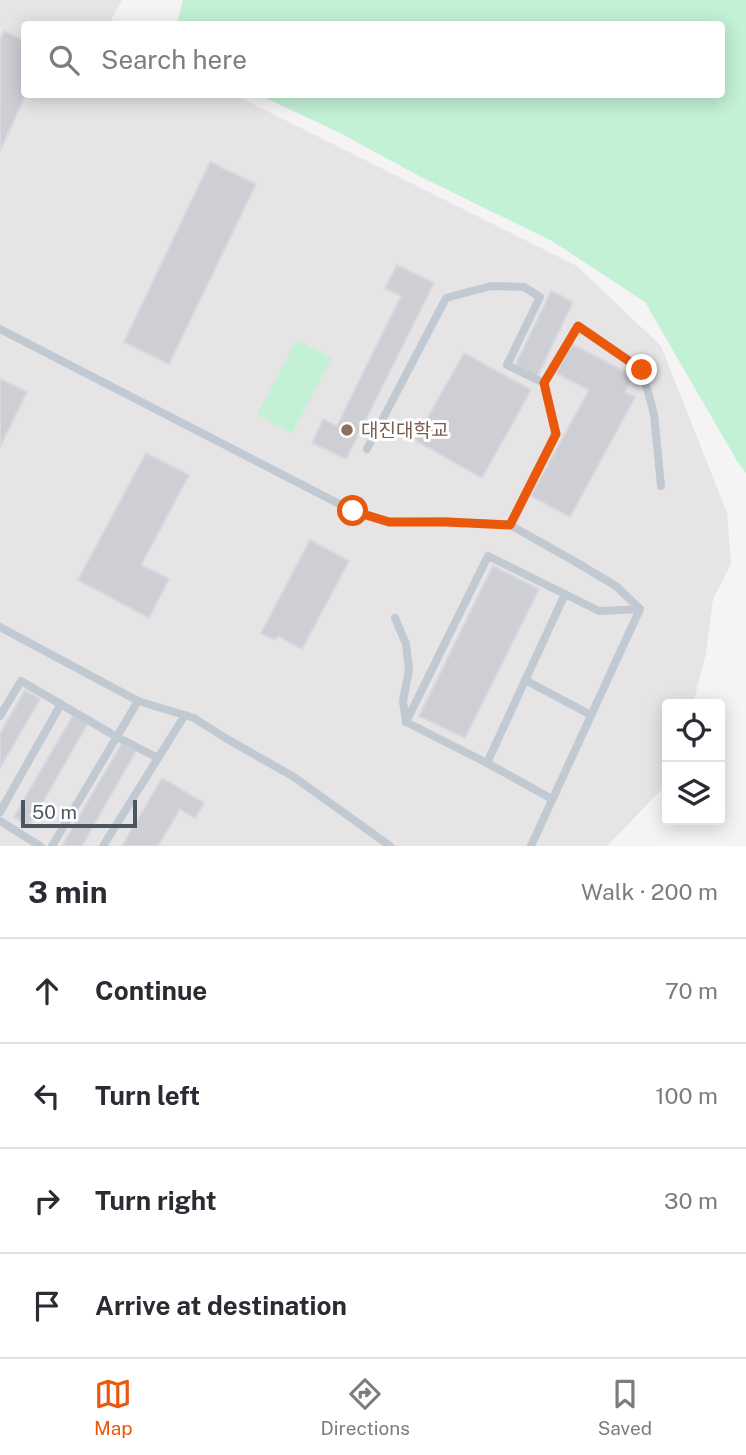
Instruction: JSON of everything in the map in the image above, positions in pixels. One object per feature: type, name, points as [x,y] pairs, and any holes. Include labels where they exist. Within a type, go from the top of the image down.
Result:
[{"type":"lane","points":[[367,449],[446,298],[491,286],[524,287],[540,297],[507,365],[544,383]]},
{"type":"lane","points":[[510,525],[556,434],[544,383],[578,326],[642,370],[654,414],[661,486]]},
{"type":"lane","points":[[0,330],[353,511],[389,522],[510,525],[616,586],[640,609]]},
{"type":"lane","points":[[407,722],[488,556],[599,611],[640,609]]},
{"type":"lane","points":[[487,763],[565,594]]},
{"type":"lane","points":[[531,846],[640,609]]},
{"type":"lane","points":[[395,618],[406,644],[410,670],[403,701],[407,722]]},
{"type":"lane","points":[[0,627],[138,701],[194,718],[294,777],[390,846]]},
{"type":"lane","points":[[525,680],[591,715]]},
{"type":"lane","points":[[0,716],[21,681],[158,758]]},
{"type":"lane","points":[[52,846],[138,701]]},
{"type":"lane","points":[[0,812],[61,704]]},
{"type":"lane","points":[[103,846],[185,715]]},
{"type":"lane","points":[[407,722],[552,799]]},
{"type":"lane","points":[[0,821],[40,846]]},
{"type":"shaded area","name":"대진대학교","points":[[0,0],[122,0],[111,21],[21,21],[21,98],[241,98],[577,266],[661,346],[727,513],[731,564],[713,599],[706,653],[694,699],[662,699],[662,789],[607,846],[0,846]]},
{"type":"green space","points":[[183,0],[746,0],[746,473],[645,302],[552,241],[265,98],[725,98],[725,21],[178,21]]},
{"type":"green space","points":[[297,340],[332,358],[292,433],[257,415]]},
{"type":"building","points":[[4,31],[21,40],[21,98],[24,98],[0,151],[0,41]]},
{"type":"building","points":[[210,162],[256,184],[169,364],[124,342]]},
{"type":"building","points":[[397,265],[434,283],[346,459],[312,443],[323,419],[337,426],[401,296],[385,288]]},
{"type":"building","points":[[551,291],[573,302],[537,377],[515,366]]},
{"type":"building","points":[[572,344],[633,376],[625,392],[635,397],[570,517],[531,496],[589,390],[556,373]]},
{"type":"building","points":[[464,353],[531,390],[482,478],[415,440]]},
{"type":"building","points":[[0,379],[27,392],[0,447]]},
{"type":"building","points":[[146,453],[189,475],[141,565],[169,579],[149,618],[78,580]]},
{"type":"building","points":[[310,540],[349,561],[302,649],[278,636],[275,640],[261,633]]},
{"type":"building","points":[[493,566],[539,589],[465,738],[419,716]]},
{"type":"building","points":[[25,690],[40,699],[0,768],[0,734]]},
{"type":"building","points":[[73,715],[88,723],[29,826],[14,817]]},
{"type":"building","points":[[122,743],[136,751],[82,846],[62,846]]},
{"type":"building","points":[[162,778],[204,803],[195,818],[180,809],[158,846],[122,846]]},
{"type":"place","name":"대진대학교","points":[[347,430]]},
{"type":"route","points":[[353,511],[389,522],[510,525],[556,434],[544,383],[578,326],[642,370]]}]
